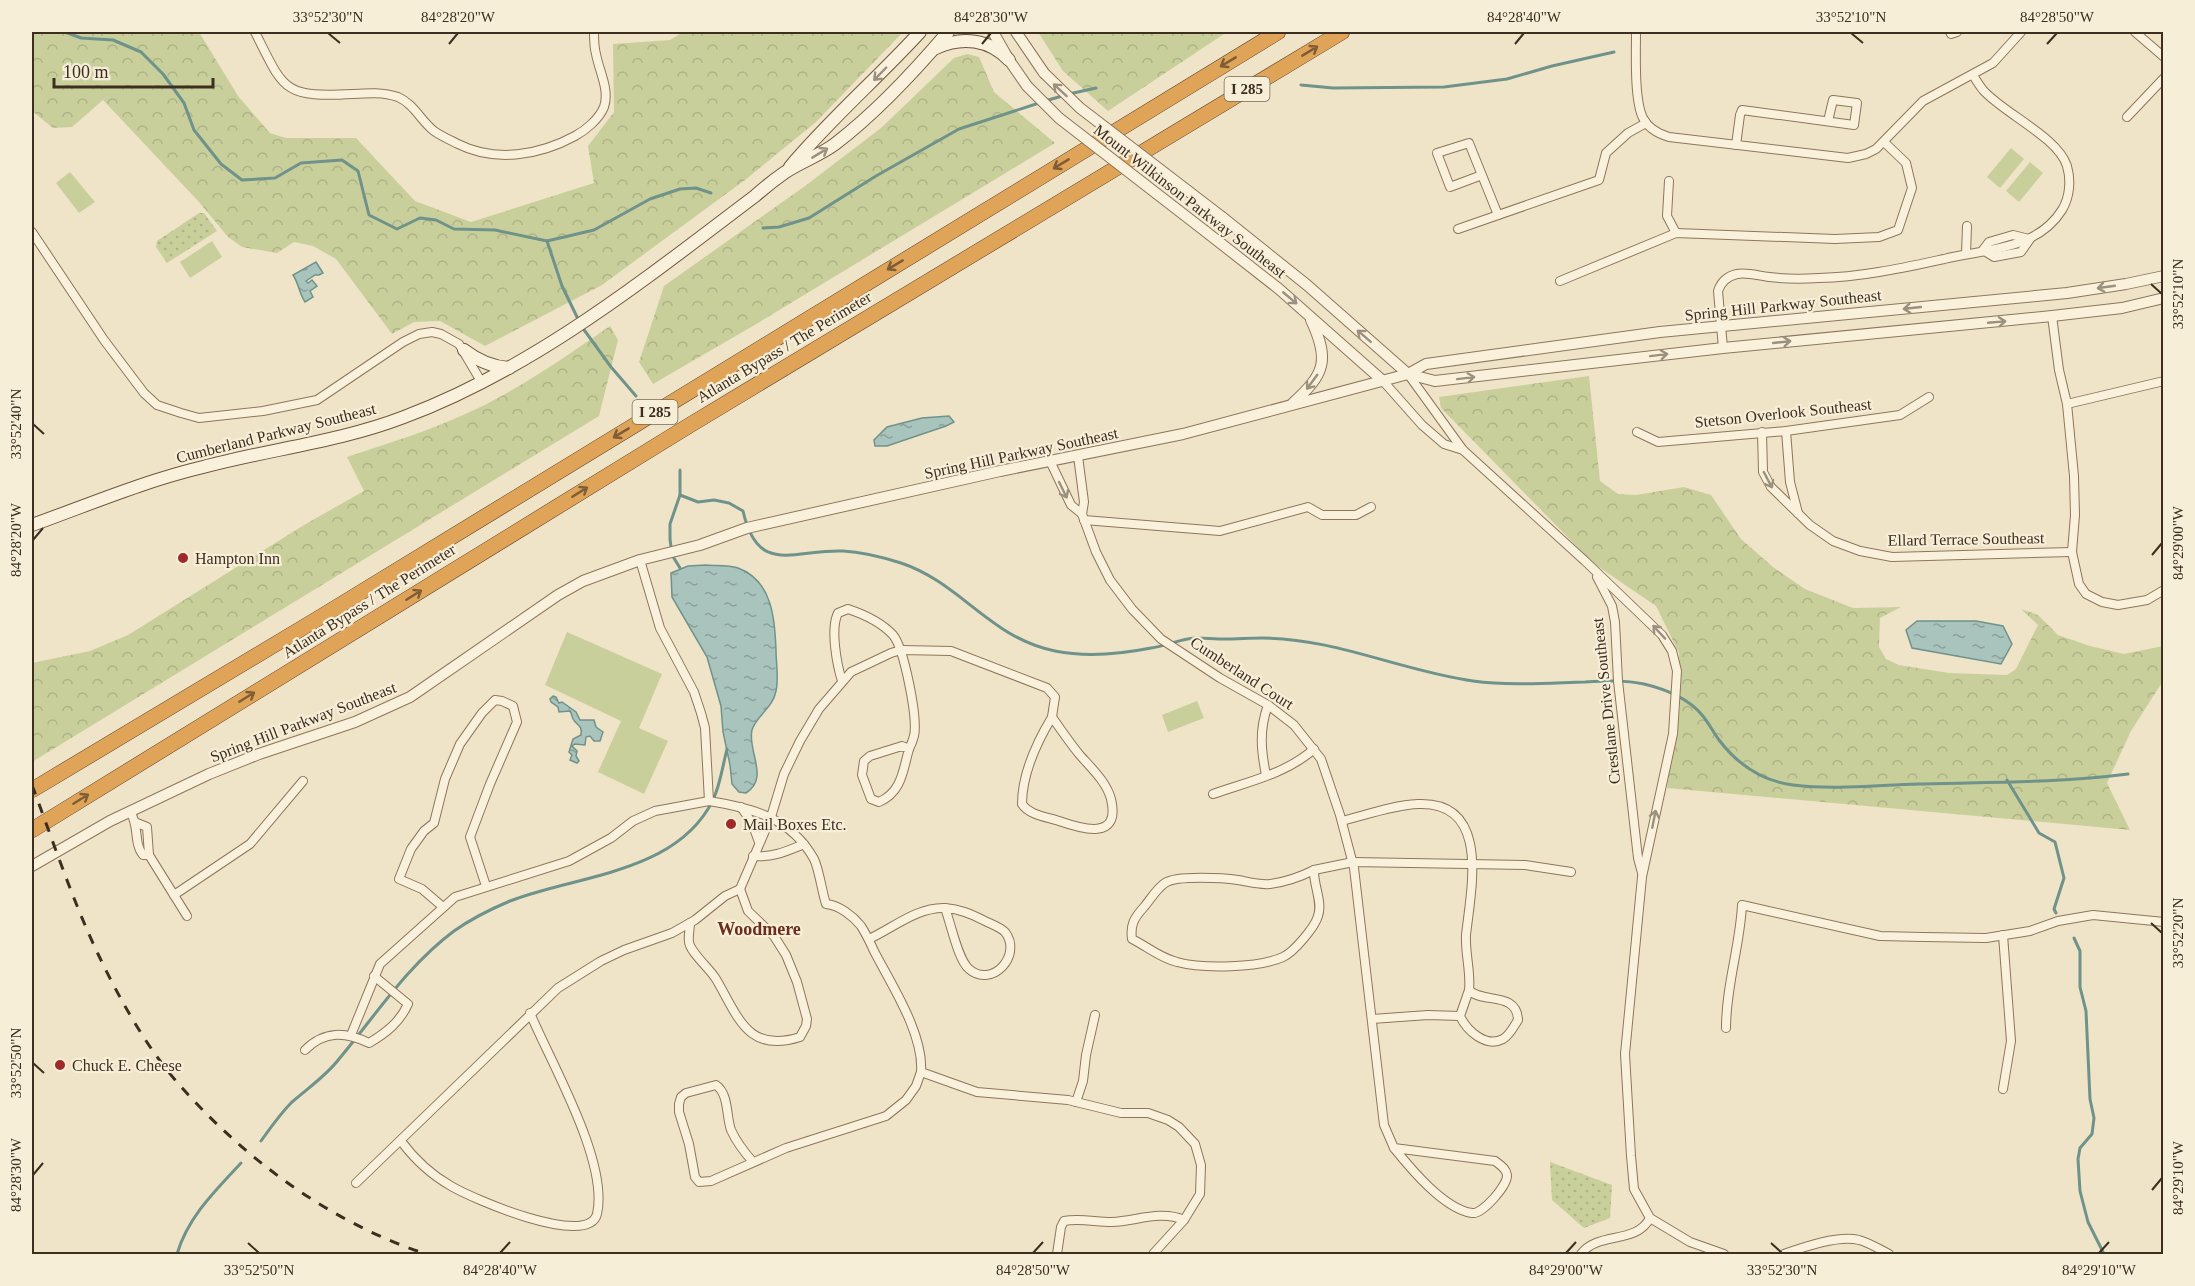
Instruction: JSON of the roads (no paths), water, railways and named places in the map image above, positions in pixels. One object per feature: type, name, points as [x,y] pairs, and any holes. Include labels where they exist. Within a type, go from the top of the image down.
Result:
[{"type":"highway","name":"Atlanta Bypass / The Perimeter","points":[[32,790],[319,618],[1278,32]]},
{"type":"highway","name":"Atlanta Bypass / The Perimeter","points":[[32,830],[690,425],[1342,32]]},
{"type":"main road","name":"Cumberland Parkway Southeast","points":[[785,172],[812,141],[920,32]]},
{"type":"main road","name":"Cumberland Parkway Southeast","points":[[32,524],[178,473],[332,440],[380,426],[425,409],[482,383],[584,322],[785,172],[823,153],[888,97],[948,32]]},
{"type":"main road","points":[[933,50],[952,42],[972,40],[990,45],[1009,60]]},
{"type":"main road","points":[[464,350],[475,358],[495,366],[509,368]]},
{"type":"street","points":[[255,32],[278,77],[287,87],[300,93],[316,95],[387,94],[401,98],[435,132],[462,146],[488,154],[511,155],[557,146],[581,133],[598,116],[604,107],[605,94],[596,56],[594,32]]},
{"type":"street","name":"Mount Wilkinson Parkway Southeast","points":[[993,32],[1027,86],[1067,124],[1309,314],[1383,381]]},
{"type":"street","name":"Mount Wilkinson Parkway Southeast","points":[[1016,32],[1044,73],[1080,108],[1307,285],[1408,375]]},
{"type":"street","points":[[1636,32],[1639,104],[1646,123],[1657,132],[1669,137],[1848,158],[1866,154],[1884,142],[1923,101],[1993,63],[2012,36],[2021,32]]},
{"type":"street","points":[[1950,32],[1951,34],[1957,32]]},
{"type":"street","points":[[2135,32],[2163,57]]},
{"type":"street","points":[[1973,75],[1989,96],[2053,147],[2064,159],[2067,166],[2069,193],[2064,206],[2048,226],[2030,239],[2020,252],[1994,257],[1983,250]]},
{"type":"street","points":[[2127,117],[2163,78]]},
{"type":"street","points":[[1736,145],[1742,111],[1828,121]]},
{"type":"street","points":[[1458,229],[1599,180],[1606,153],[1628,133],[1646,123]]},
{"type":"street","points":[[1560,281],[1676,233],[1835,239],[1879,237],[1898,230],[1912,188],[1906,163],[1884,142]]},
{"type":"street","points":[[1482,175],[1450,187],[1437,153],[1469,144],[1482,175],[1498,215]]},
{"type":"street","points":[[1669,181],[1667,216],[1676,233]]},
{"type":"street","points":[[1966,254],[1967,226]]},
{"type":"street","points":[[32,232],[104,340],[144,393],[157,405],[199,418],[263,411],[317,400],[393,349],[419,334],[432,332],[454,340],[464,350],[482,383]]},
{"type":"street","points":[[1724,348],[1718,291],[1724,280],[1736,274],[1795,279],[1852,277],[1905,268],[1983,250],[1989,242],[2013,236],[2030,239]]},
{"type":"street","name":"Spring Hill Parkway Southeast","points":[[32,866],[110,821],[209,774],[259,754],[355,722],[410,697],[558,595],[583,581],[640,560],[700,545],[747,528],[1183,434],[1408,375],[1426,364],[1660,332],[2058,294],[2163,276]]},
{"type":"street","name":"Spring Hill Parkway Southeast","points":[[1408,375],[1435,381],[1724,348],[2052,316],[2122,308],[2163,298]]},
{"type":"street","points":[[1291,405],[1314,381],[1323,358],[1318,334],[1309,314]]},
{"type":"street","points":[[2052,316],[2059,370],[2067,404],[2074,476],[2075,515],[2072,552],[2079,584],[2086,594],[2102,602],[2118,605],[2147,600],[2163,590]]},
{"type":"street","points":[[1408,375],[1463,450],[1585,561]]},
{"type":"street","points":[[1383,381],[1422,425],[1444,444],[1463,450]]},
{"type":"street","points":[[2067,404],[2163,381]]},
{"type":"street","name":"Stetson Overlook Southeast","points":[[1637,432],[1658,442],[1785,431],[1900,415],[1929,397]]},
{"type":"street","points":[[1785,431],[1790,482],[1800,516]]},
{"type":"street","name":"Ellard Terrace Southeast","points":[[1762,432],[1763,472],[1771,487],[1800,516],[1833,541],[1860,551],[1892,557],[2072,552]]},
{"type":"street","name":"Cumberland Court","points":[[1078,456],[1084,502],[1083,517]]},
{"type":"street","name":"Cumberland Court","points":[[1050,461],[1071,505],[1083,517],[1110,580],[1132,609],[1161,639],[1220,678],[1268,705],[1294,725],[1321,759],[1353,862],[1384,1125],[1394,1148],[1421,1180],[1452,1204],[1471,1213],[1477,1214],[1483,1210],[1506,1181],[1507,1174],[1504,1168],[1495,1161],[1394,1148]]},
{"type":"street","points":[[1083,517],[1220,531],[1308,507],[1322,515],[1356,514],[1371,507]]},
{"type":"street","points":[[640,560],[660,628],[694,692],[702,713],[705,728],[709,801]]},
{"type":"street","name":"Crestlane Drive Southeast","points":[[1585,561],[1602,582],[1612,606],[1615,622],[1618,681],[1642,877]]},
{"type":"street","name":"Crestlane Drive Southeast","points":[[1585,561],[1662,635],[1672,651],[1677,671],[1673,734],[1642,877],[1625,1054],[1634,1189],[1650,1218]]},
{"type":"street","points":[[842,681],[836,646],[835,619],[843,610],[854,611],[880,624],[894,636],[901,650],[914,711],[914,736],[896,791],[879,802],[871,799],[862,775],[864,761],[870,756],[902,746],[909,749]]},
{"type":"street","points":[[690,923],[689,943],[692,949],[710,969],[743,1026],[759,1038],[772,1042],[800,1037],[807,1019],[797,981],[781,944],[748,911],[740,890],[771,817],[784,774],[819,709],[851,672],[891,652],[901,650],[951,651],[1047,688],[1055,697],[1052,717],[1042,734],[1029,769],[1022,804],[1028,811],[1076,827],[1100,829],[1106,827],[1111,820],[1113,809],[1106,787],[1052,717]]},
{"type":"street","points":[[443,907],[422,889],[399,879],[411,849],[424,831],[434,823],[445,779],[460,744],[482,713],[495,700],[513,706],[517,722],[470,837],[486,886]]},
{"type":"street","points":[[1266,775],[1260,743],[1268,705]]},
{"type":"street","points":[[1213,794],[1287,768],[1314,749]]},
{"type":"street","points":[[174,895],[250,844],[303,781]]},
{"type":"street","points":[[351,1035],[380,964],[455,897],[569,861],[611,838],[633,821],[655,811],[709,801],[741,807],[771,817],[786,825],[804,844],[815,861],[826,904],[839,908],[860,924],[911,1025],[920,1054],[921,1072],[916,1086],[906,1100],[886,1116],[804,1141],[711,1180],[699,1182],[695,1177],[689,1144],[679,1112],[681,1097],[716,1085],[720,1088],[724,1096],[731,1131],[753,1162]]},
{"type":"street","points":[[1342,821],[1405,806],[1437,805],[1454,813],[1466,829],[1472,852],[1472,887],[1466,939],[1470,982],[1460,1016]]},
{"type":"street","points":[[741,807],[757,832],[759,843]]},
{"type":"street","points":[[130,812],[137,823],[147,827],[150,855],[187,916]]},
{"type":"street","points":[[753,856],[764,857],[779,854],[804,844]]},
{"type":"street","points":[[1314,870],[1313,880],[1319,908],[1318,916],[1291,952],[1282,958],[1251,964],[1210,967],[1190,965],[1160,955],[1132,939],[1131,928],[1136,916],[1166,882],[1176,879],[1237,880],[1255,884],[1270,884],[1297,878],[1314,870],[1353,862],[1525,865],[1571,872]]},
{"type":"street","points":[[356,1183],[558,988],[601,961],[672,933],[690,923],[725,896],[740,890]]},
{"type":"street","points":[[1726,1028],[1726,1012],[1741,927],[1742,905],[1880,936],[1986,938],[2030,931],[2058,921],[2093,915],[2163,922]]},
{"type":"street","points":[[869,939],[903,920],[938,908],[945,908],[962,910],[1002,930],[1009,940],[1009,956],[1005,966],[993,973],[981,975],[969,969],[960,955],[945,908]]},
{"type":"street","points":[[2003,935],[2011,1041],[2003,1089]]},
{"type":"street","points":[[305,1050],[315,1040],[330,1035],[351,1035],[369,1043],[386,1033],[404,1013],[408,1004],[374,976]]},
{"type":"street","points":[[1460,1016],[1473,1033],[1489,1041],[1503,1039],[1518,1020],[1518,1014],[1509,1003],[1492,997],[1477,996],[1469,990]]},
{"type":"street","points":[[401,1141],[411,1156],[428,1171],[475,1199],[547,1223],[574,1227],[584,1226],[594,1221],[599,1192],[590,1149],[530,1013]]},
{"type":"street","points":[[1076,1102],[1083,1081],[1095,1015]]},
{"type":"street","points":[[1372,1019],[1428,1015],[1460,1016]]},
{"type":"street","points":[[921,1072],[977,1092],[1076,1102],[1121,1113],[1148,1113],[1168,1120],[1189,1136],[1199,1153],[1201,1190],[1184,1220],[1153,1254]]},
{"type":"street","points":[[1057,1254],[1064,1221],[1114,1222],[1158,1216],[1184,1220]]},
{"type":"street","points":[[1581,1254],[1593,1243],[1638,1232],[1650,1218],[1690,1242],[1724,1254]]},
{"type":"street","points":[[1784,1254],[1842,1239],[1856,1239],[1889,1254]]},
{"type":"water","points":[[316,262],[323,273],[306,281],[308,283],[312,280],[317,286],[310,291],[313,297],[305,302],[293,275]]},
{"type":"water","points":[[949,416],[954,422],[946,426],[887,446],[875,446],[874,440],[887,427],[922,418]]},
{"type":"water","points":[[688,566],[734,567],[749,574],[765,591],[773,614],[777,686],[772,702],[752,730],[751,738],[757,772],[753,787],[746,793],[739,792],[732,784],[721,706],[707,657],[672,597],[671,573]]},
{"type":"water","points":[[1917,621],[1976,621],[2003,626],[2012,644],[2001,664],[1912,648],[1906,630]]},
{"type":"water","points":[[553,696],[559,703],[562,702],[576,712],[580,720],[594,720],[596,727],[603,732],[600,741],[594,741],[590,736],[586,737],[585,745],[572,746],[577,751],[576,756],[579,761],[577,763],[570,760],[572,755],[569,752],[573,739],[581,735],[581,729],[570,711],[559,712],[558,707],[551,702],[550,699]]},
{"type":"waterway","points":[[65,32],[81,38],[113,40],[141,52],[163,74],[184,103],[194,130],[221,164],[242,180],[275,178],[301,163],[342,160],[358,171],[369,215],[397,229],[420,218],[436,220],[454,229],[495,230],[547,241],[594,230],[650,199],[680,189],[696,188],[711,193]]},
{"type":"waterway","points":[[1301,85],[1333,88],[1444,87],[1507,79],[1614,52]]},
{"type":"waterway","points":[[1069,94],[1096,88]]},
{"type":"waterway","points":[[1045,101],[1062,96]]},
{"type":"waterway","points":[[763,228],[779,227],[809,218],[876,176],[959,129],[1039,103]]},
{"type":"waterway","points":[[547,241],[562,286],[579,321]]},
{"type":"waterway","points":[[582,327],[611,367],[636,396]]},
{"type":"waterway","points":[[680,470],[680,495],[670,524],[672,555],[680,568]]},
{"type":"waterway","points":[[680,495],[698,502],[714,500],[729,503],[743,511],[750,532],[758,545],[768,552],[794,555],[843,551],[872,555],[901,563],[941,583],[1012,635],[1055,651],[1078,654],[1115,653],[1157,647],[1195,638],[1289,639],[1342,649],[1420,670],[1487,683],[1615,681],[1644,684],[1668,692],[1690,704],[1704,718],[1726,749],[1743,764],[1761,776],[1793,785],[1840,787],[2023,782],[2128,774]]},
{"type":"waterway","points":[[261,1141],[292,1102],[334,1065],[407,975],[454,931],[481,914],[510,901],[645,860],[669,847],[691,831],[712,802],[727,749]]},
{"type":"waterway","points":[[2007,780],[2039,833],[2055,842],[2064,878],[2054,909],[2056,913]]},
{"type":"waterway","points":[[2074,938],[2080,951],[2080,987],[2086,1011],[2090,1099],[2094,1118],[2092,1134],[2080,1148],[2078,1159],[2080,1191],[2088,1222],[2104,1254]]},
{"type":"waterway","points":[[177,1254],[195,1216],[241,1163]]},
{"type":"railway","points":[[32,785],[71,891],[98,954],[133,1020],[176,1081],[230,1136],[290,1184],[322,1206],[355,1224],[390,1241],[426,1254]]},
{"type":"place","name":"Hampton Inn","points":[[183,558]]},
{"type":"place","name":"Mail Boxes Etc.","points":[[731,824]]},
{"type":"place","name":"Chuck E. Cheese","points":[[60,1065]]},
{"type":"district","name":"Woodmere","points":[[759,929]]}]
